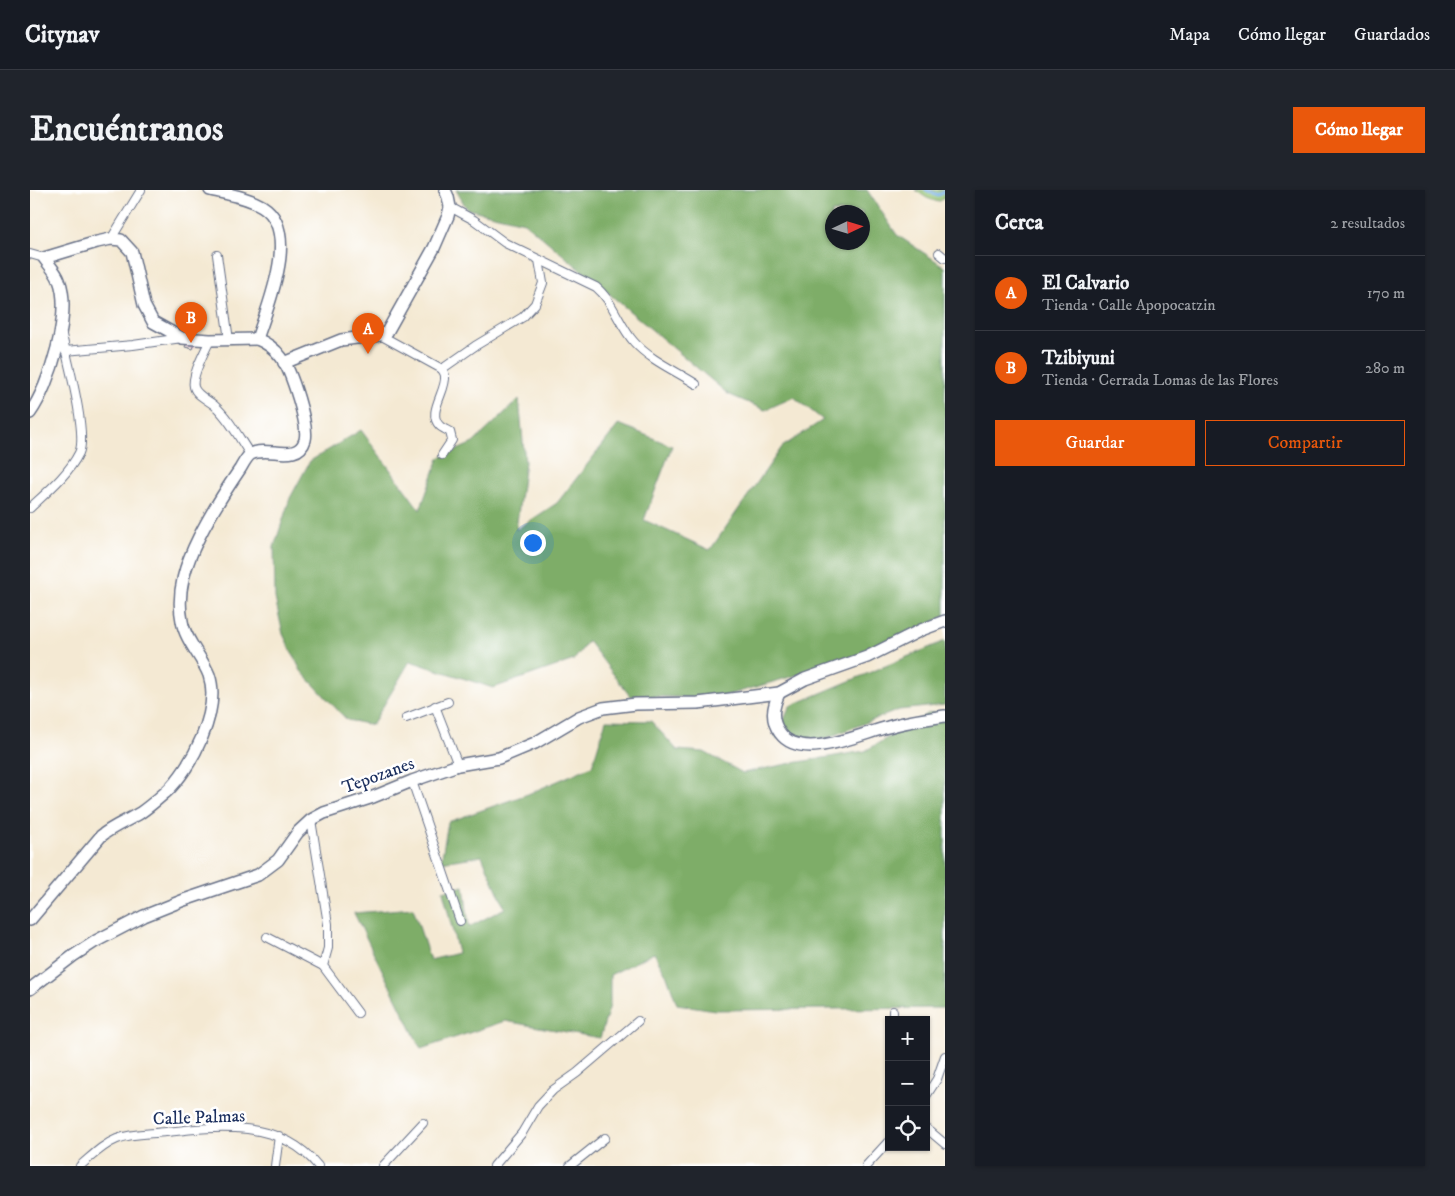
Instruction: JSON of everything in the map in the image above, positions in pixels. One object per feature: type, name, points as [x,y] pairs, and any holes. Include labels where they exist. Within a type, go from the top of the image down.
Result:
[{"type":"street","points":[[111,239],[141,190]]},
{"type":"street","points":[[210,190],[255,202],[271,214],[277,225],[281,244],[280,266],[257,339]]},
{"type":"street","points":[[284,363],[341,340],[380,335],[387,332],[434,248],[448,216],[450,207],[445,190]]},
{"type":"street","points":[[450,207],[474,220],[505,243],[596,287],[606,298],[635,343],[649,355],[696,384]]},
{"type":"street","points":[[30,254],[44,258],[111,239],[121,240],[132,252],[144,305],[153,322],[182,338]]},
{"type":"street","points":[[217,255],[229,340]]},
{"type":"street","points":[[30,413],[42,394],[61,333],[63,316],[61,289],[55,271],[44,258]]},
{"type":"street","points":[[442,369],[522,317],[535,304],[543,283],[539,260]]},
{"type":"street","points":[[30,508],[70,468],[80,451],[81,441],[74,387],[61,333]]},
{"type":"street","points":[[380,335],[442,369],[445,377],[444,387],[435,412],[439,425],[450,432],[452,440],[442,455]]},
{"type":"street","points":[[30,920],[101,836],[113,826],[139,813],[167,791],[184,770],[198,746],[208,722],[211,697],[209,676],[182,623],[180,603],[182,581],[188,561],[223,493],[250,454],[258,452],[293,453],[301,448],[305,440],[306,426],[284,363],[266,342],[257,339],[210,340],[182,338],[133,345],[65,351]]},
{"type":"street","points":[[210,340],[194,377],[193,386],[195,390],[224,415],[250,454]]},
{"type":"street","points":[[945,621],[921,630],[867,658],[805,679],[779,693],[773,710],[773,719],[784,739],[792,744],[803,746],[835,743],[890,726],[945,716]]},
{"type":"street","name":"Tepozanes","points":[[30,989],[96,941],[144,916],[184,900],[258,875],[278,860],[298,832],[311,820],[324,813],[458,766],[499,758],[535,743],[579,717],[604,708],[636,704],[698,703],[779,693]]},
{"type":"street","points":[[406,718],[448,702]]},
{"type":"street","points":[[436,706],[458,766]]},
{"type":"street","points":[[412,781],[460,922]]},
{"type":"street","points":[[311,820],[328,924],[328,948],[323,966]]},
{"type":"street","points":[[267,937],[323,966],[358,1013]]},
{"type":"street","points":[[893,1011],[893,1016]]},
{"type":"street","points":[[494,1166],[522,1133],[538,1106],[553,1090],[577,1073],[638,1021]]},
{"type":"street","points":[[930,1090],[937,1079],[945,1056]]},
{"type":"street","points":[[383,1166],[423,1123]]},
{"type":"street","name":"Calle Palmas","points":[[80,1166],[99,1149],[117,1139],[139,1133],[198,1128],[239,1128],[262,1131],[279,1136],[297,1146],[312,1158],[318,1166]]},
{"type":"street","points":[[930,1131],[945,1144]]},
{"type":"street","points":[[275,1166],[279,1136]]},
{"type":"street","points":[[570,1166],[604,1138]]},
{"type":"street","points":[[866,1166],[885,1145]]},
{"type":"green space","points":[[456,190],[867,190],[897,235],[945,267],[945,616],[869,654],[718,698],[630,696],[588,641],[574,660],[493,688],[410,661],[372,725],[347,720],[301,671],[283,634],[275,598],[274,547],[290,498],[310,461],[361,430],[420,510],[439,458],[473,443],[519,399],[525,462],[516,530],[557,503],[619,424],[672,446],[644,520],[710,550],[782,447],[823,420],[794,397],[765,410],[728,394],[524,222],[467,209]]},
{"type":"green space","points":[[915,190],[945,190],[945,198],[938,202],[927,198]]},
{"type":"green space","points":[[945,641],[945,705],[899,710],[824,739],[776,738],[790,706]]},
{"type":"green space","points":[[945,711],[945,1008],[715,1010],[677,1004],[667,976],[654,953],[610,975],[610,1005],[600,1038],[505,1021],[421,1049],[354,913],[413,908],[430,960],[458,953],[443,891],[464,886],[469,927],[505,908],[482,856],[441,862],[448,822],[528,794],[592,766],[606,720],[651,721],[677,750],[704,752],[743,773],[865,751],[929,713]]},
{"type":"building","points":[[189,338],[197,339],[193,349],[185,347]]},
{"type":"waterway","points":[[926,190],[938,195],[945,192]]},
{"type":"place","name":"Tzibiyuni","points":[[191,343]]},
{"type":"place","name":"El Calvario","points":[[368,354]]}]
